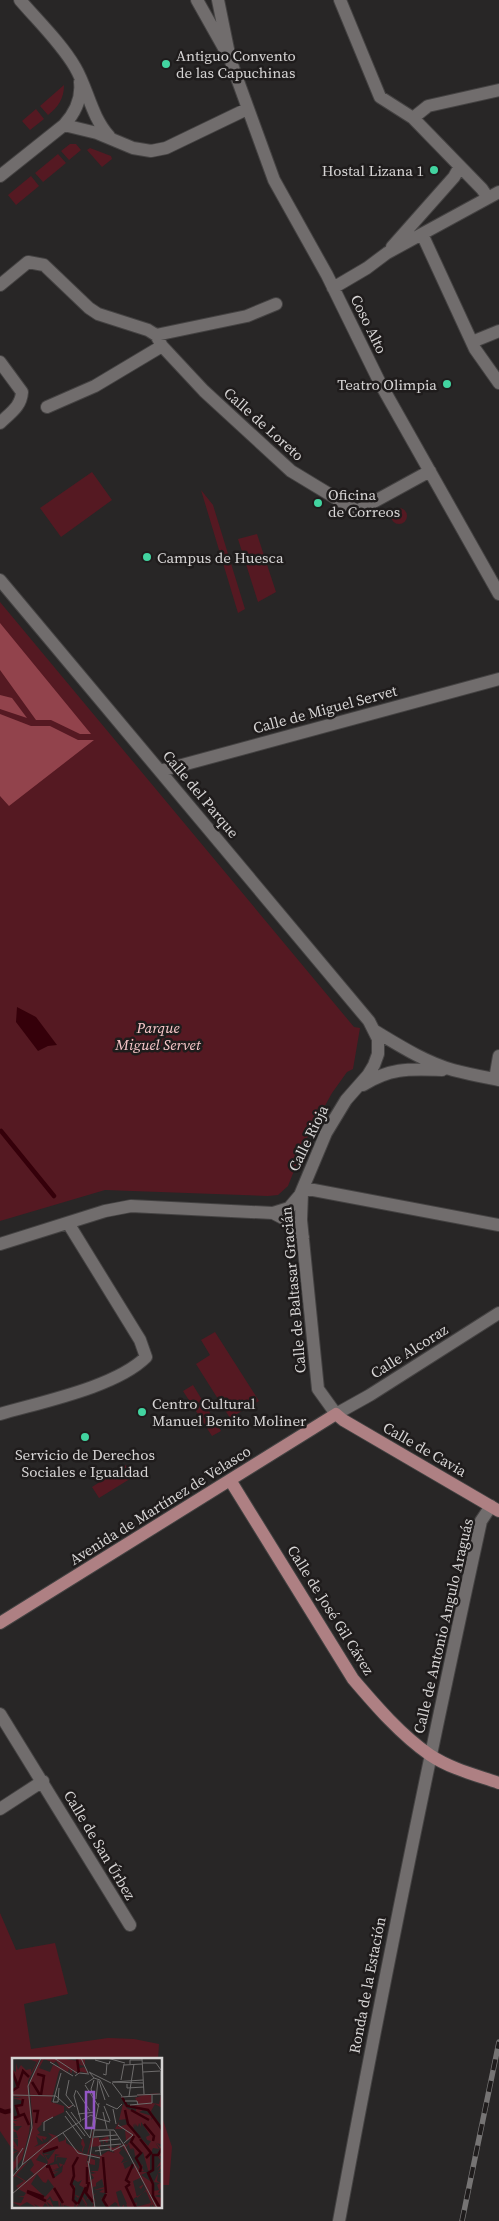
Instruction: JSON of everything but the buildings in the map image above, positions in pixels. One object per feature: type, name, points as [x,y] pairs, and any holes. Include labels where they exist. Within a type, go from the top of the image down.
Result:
[{"type":"main road","name":"Avenida de Martínez de Velasco","points":[[0,1623],[336,1414]]},
{"type":"main road","name":"Calle de Cavia","points":[[336,1414],[343,1420],[495,1509]]},
{"type":"main road","name":"Calle de José Gil Cávez","points":[[230,1480],[353,1679],[390,1719],[430,1755],[468,1773],[499,1783]]},
{"type":"street","points":[[20,0],[71,61],[79,75],[97,120],[117,142]]},
{"type":"street","points":[[197,0],[230,59]]},
{"type":"street","points":[[218,0],[230,59]]},
{"type":"street","points":[[340,0],[380,97],[413,118],[459,168],[482,189],[493,195]]},
{"type":"street","name":"Coso Alto","points":[[230,59],[274,180],[333,288],[380,383],[499,594]]},
{"type":"street","points":[[0,176],[64,125],[77,107],[80,87],[79,75]]},
{"type":"street","points":[[413,118],[428,106],[499,90]]},
{"type":"street","points":[[64,125],[89,130],[117,142],[151,151],[166,148],[247,109]]},
{"type":"street","points":[[388,253],[454,177],[459,168]]},
{"type":"street","points":[[333,288],[388,253],[493,195]]},
{"type":"street","points":[[422,234],[472,342],[499,383]]},
{"type":"street","points":[[0,284],[28,262],[44,265],[89,308],[98,314],[156,334],[247,316],[276,304]]},
{"type":"street","points":[[472,342],[499,331]]},
{"type":"street","name":"Calle de Loreto","points":[[156,334],[162,346],[204,391],[291,472],[357,511],[430,471]]},
{"type":"street","points":[[47,407],[95,386],[162,346]]},
{"type":"street","points":[[0,362],[21,389],[21,401],[17,408],[0,422]]},
{"type":"street","name":"Calle del Parque","points":[[0,580],[369,1021],[375,1031],[378,1054]]},
{"type":"street","name":"Calle de Miguel Servet","points":[[160,770],[499,679]]},
{"type":"street","name":"Calle del Parque","points":[[375,1031],[422,1058],[452,1070],[497,1079]]},
{"type":"street","name":"Calle Rioja","points":[[303,1188],[326,1132],[343,1104],[368,1075],[378,1054]]},
{"type":"street","points":[[497,1079],[499,1056]]},
{"type":"street","name":"Calle del Parque","points":[[357,1088],[375,1077],[394,1070],[452,1070]]},
{"type":"street","points":[[0,1244],[105,1211],[131,1206],[273,1213],[281,1211],[295,1202],[303,1188],[499,1224]]},
{"type":"street","name":"Calle de Baltasar Gracián","points":[[303,1188],[301,1206],[302,1237],[318,1389],[324,1400],[336,1414]]},
{"type":"street","points":[[273,1213],[285,1218],[295,1226],[302,1237]]},
{"type":"street","points":[[0,1414],[94,1386],[128,1370],[146,1356],[140,1340],[68,1223]]},
{"type":"street","name":"Calle Alcoraz","points":[[336,1414],[370,1395],[499,1313]]},
{"type":"street","name":"Calle de Antonio Angulo Araguás","points":[[430,1755],[481,1521],[495,1509]]},
{"type":"street","name":"Calle de San Úrbez","points":[[0,1714],[130,1925]]},
{"type":"street","name":"Ronda de la Estación","points":[[339,2221],[390,1947],[430,1755]]},
{"type":"street","points":[[0,1809],[43,1782]]},
{"type":"green space","points":[[64,85],[60,102],[48,115],[40,106]]},
{"type":"green space","points":[[36,109],[44,119],[30,130],[22,121]]},
{"type":"green space","points":[[70,144],[76,144],[81,150],[69,160],[61,151]]},
{"type":"green space","points":[[90,148],[111,156],[112,159],[102,167],[87,150]]},
{"type":"green space","points":[[58,154],[66,163],[43,182],[35,173]]},
{"type":"green space","points":[[31,176],[39,186],[16,205],[8,195]]},
{"type":"green space","points":[[92,472],[112,500],[61,537],[40,508]]},
{"type":"green space","points":[[201,490],[213,505],[245,609],[238,613]]},
{"type":"green space","points":[[399,508],[405,510],[407,516],[405,522],[399,524],[393,522],[391,516],[393,510]]},
{"type":"green space","points":[[257,534],[276,592],[258,602],[238,539]]},
{"type":"green space","name":"Parque Miguel Servet","points":[[0,602],[354,1027],[360,1028],[353,1069],[347,1072],[332,1093],[307,1138],[288,1186],[278,1195],[105,1190],[0,1221]]},
{"type":"green space","points":[[215,1332],[259,1401],[230,1418],[196,1364],[210,1355],[201,1340]]},
{"type":"green space","points":[[193,1385],[221,1431],[212,1436],[183,1391]]},
{"type":"green space","points":[[126,1465],[133,1477],[99,1498],[92,1487]]},
{"type":"green space","points":[[0,1913],[16,1950],[55,1943],[68,1994],[24,2004],[31,2049],[108,2038],[134,2039],[159,2044],[158,2058],[12,2058],[12,2149],[0,2131]]},
{"type":"green space","points":[[162,2117],[172,2147],[169,2185],[162,2185]]},
{"type":"shaded area","points":[[0,623],[91,734],[80,734],[51,720],[36,720],[0,670]]},
{"type":"shaded area","points":[[0,695],[12,698],[27,718],[0,709]]},
{"type":"shaded area","points":[[0,714],[31,726],[50,726],[78,740],[94,740],[9,806],[0,796]]},
{"type":"shaded area","points":[[17,1007],[36,1017],[57,1045],[48,1046],[38,1051],[16,1022]]},
{"type":"waterway","points":[[1,1131],[54,1196]]},
{"type":"waterway","points":[[0,2110],[5,2112],[12,2110]]},
{"type":"railway","points":[[462,2221],[499,2042]]},
{"type":"place","name":"Antiguo Convento de las Capuchinas","points":[[166,64]]},
{"type":"place","name":"Hostal Lizana 1","points":[[434,170]]},
{"type":"place","name":"Teatro Olimpia","points":[[447,384]]},
{"type":"place","name":"Oficina de Correos","points":[[318,503]]},
{"type":"place","name":"Campus de Huesca","points":[[147,557]]},
{"type":"place","name":"Centro Cultural Manuel Benito Moliner","points":[[142,1412]]},
{"type":"place","name":"Servicio de Derechos Sociales e Igualdad","points":[[85,1437]]}]
